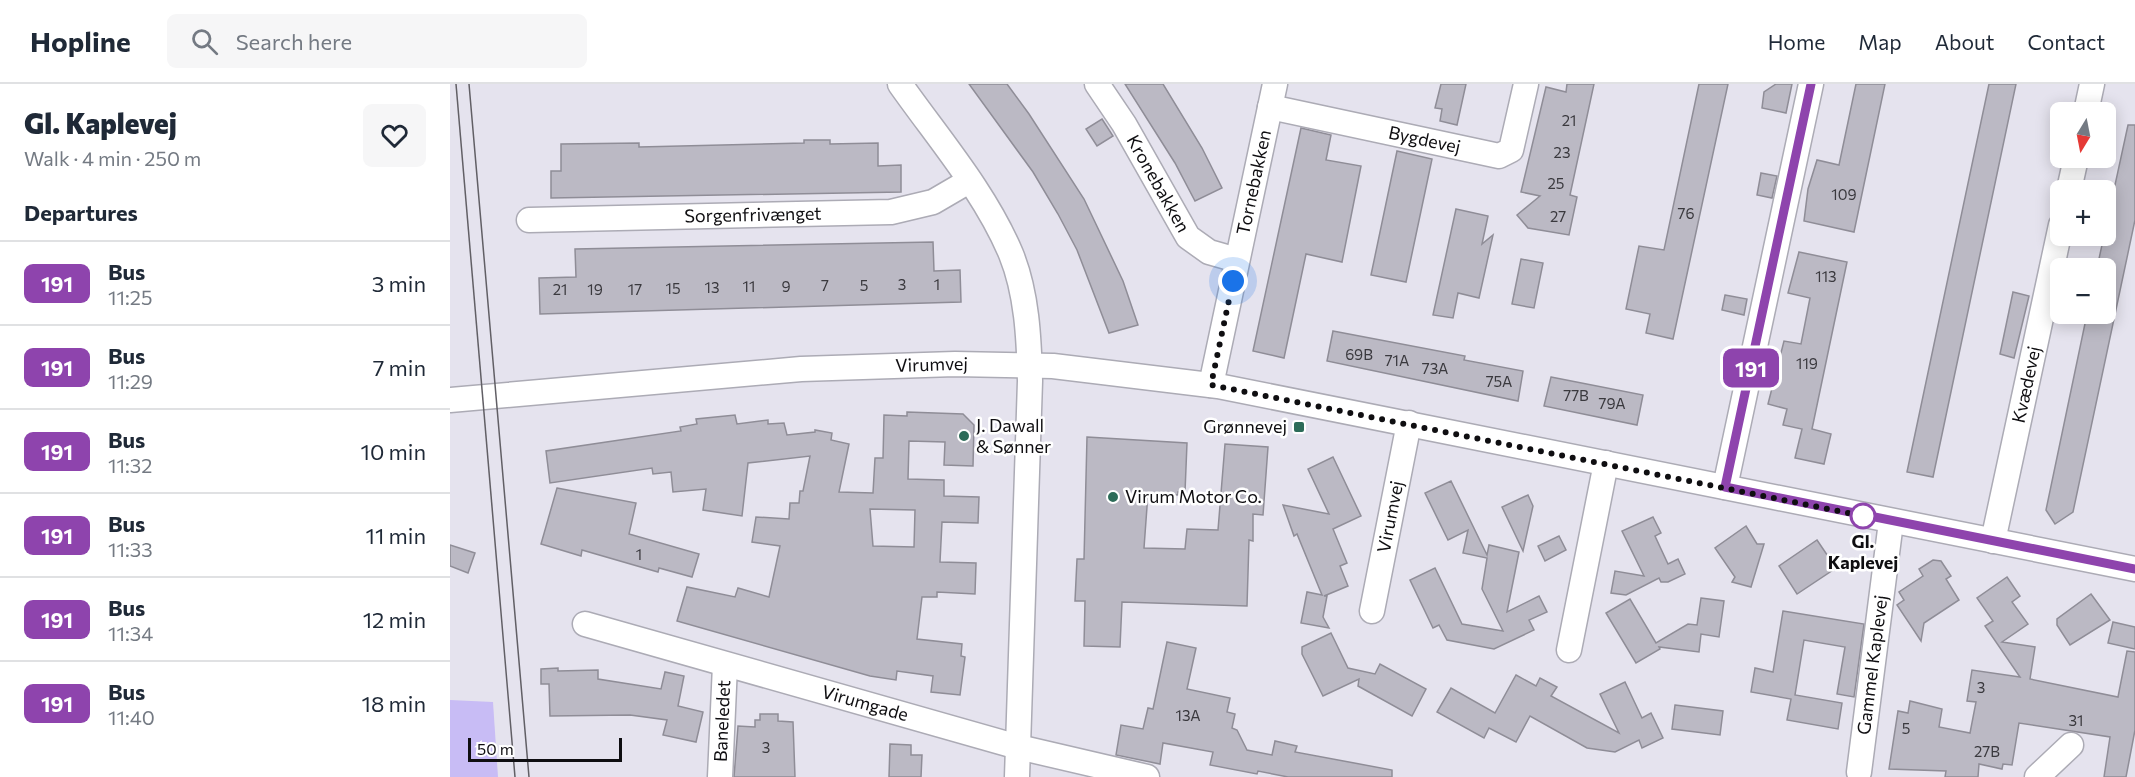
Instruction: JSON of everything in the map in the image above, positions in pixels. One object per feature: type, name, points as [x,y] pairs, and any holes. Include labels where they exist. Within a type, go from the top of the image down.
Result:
[{"type":"street","points":[[900,84],[969,181],[1011,255],[1027,320],[1029,364],[1017,777]]},
{"type":"street","name":"Kronebakken","points":[[1097,84],[1125,124],[1188,237],[1209,252],[1237,260]]},
{"type":"street","name":"Bygdevej","points":[[1273,95],[1499,156],[1510,150],[1526,84]]},
{"type":"street","points":[[1725,487],[1811,84]]},
{"type":"street","points":[[2088,102],[2092,84]]},
{"type":"street","name":"Tornebakken","points":[[1211,385],[1273,95]]},
{"type":"street","name":"Sorgenfrivænget","points":[[529,220],[891,212],[933,202],[969,181]]},
{"type":"street","name":"Kvædevej","points":[[1993,541],[2056,246]]},
{"type":"street","name":"Virumvej","points":[[450,400],[801,369],[1029,364],[1119,372],[1211,385],[1409,423],[1892,522],[2135,569]]},
{"type":"street","name":"Virumvej","points":[[1372,611],[1409,423]]},
{"type":"street","points":[[1569,650],[1606,463]]},
{"type":"street","name":"Gammel Kaplevej","points":[[1859,772],[1892,522]]},
{"type":"street","name":"Virumgade","points":[[585,624],[1018,747],[1147,777]]},
{"type":"street","name":"Baneledet","points":[[720,777],[725,665]]},
{"type":"street","points":[[2037,777],[2071,745]]},
{"type":"shaded area","points":[[450,700],[493,702],[498,777],[450,777]]},
{"type":"building","points":[[969,84],[1007,84],[1029,114],[1084,199],[1123,281],[1138,325],[1109,333],[1077,250],[1058,214],[1033,172]]},
{"type":"building","points":[[1125,84],[1163,84],[1202,148],[1222,188],[1195,201],[1175,163]]},
{"type":"building","points":[[1441,84],[1466,84],[1457,125],[1440,121],[1442,109],[1435,108]]},
{"type":"building","points":[[1567,84],[1594,84],[1570,195],[1577,197],[1569,235],[1528,228],[1517,215],[1540,196],[1521,192],[1546,87],[1566,92]]},
{"type":"building","points":[[1699,84],[1728,84],[1673,339],[1646,333],[1650,314],[1626,309],[1639,246],[1664,250]]},
{"type":"building","points":[[1776,84],[1792,84],[1786,113],[1762,108],[1764,92]]},
{"type":"building","points":[[1856,84],[1885,84],[1854,232],[1804,221],[1808,189],[1817,160],[1839,165]]},
{"type":"building","points":[[1989,84],[2016,84],[1933,477],[1907,472]]},
{"type":"building","points":[[1102,119],[1113,136],[1097,146],[1086,129]]},
{"type":"building","points":[[2128,125],[2135,125],[2135,220],[2116,309],[2116,258],[2099,258],[2102,246],[2116,246],[2116,180]]},
{"type":"building","points":[[1301,128],[1331,135],[1326,160],[1361,166],[1342,262],[1306,254],[1284,358],[1253,351]]},
{"type":"building","points":[[804,140],[830,140],[830,144],[878,143],[878,166],[901,165],[901,192],[551,198],[551,171],[561,171],[561,144],[639,143],[639,147],[804,143]]},
{"type":"building","points":[[1397,151],[1432,159],[1406,282],[1371,275]]},
{"type":"building","points":[[1761,173],[1777,176],[1772,198],[1757,195]]},
{"type":"building","points":[[1456,209],[1488,216],[1482,244],[1493,235],[1479,298],[1458,293],[1453,318],[1433,315]]},
{"type":"building","points":[[933,242],[934,271],[960,270],[961,302],[540,314],[539,278],[576,277],[575,249]]},
{"type":"building","points":[[1799,252],[1847,262],[1812,429],[1831,434],[1824,464],[1795,458],[1802,429],[1783,425],[1787,409],[1768,404],[1784,341],[1801,344],[1810,298],[1788,293]]},
{"type":"building","points":[[1521,259],[1543,263],[1534,308],[1512,304]]},
{"type":"building","points":[[2013,292],[2029,296],[2014,358],[2000,354]]},
{"type":"building","points":[[1725,295],[1747,299],[1744,315],[1722,310]]},
{"type":"building","points":[[2085,324],[2113,324],[2073,512],[2055,524],[2046,510]]},
{"type":"building","points":[[1333,331],[1465,356],[1464,360],[1523,371],[1518,401],[1327,361]]},
{"type":"building","points":[[1551,377],[1643,395],[1637,425],[1544,406]]},
{"type":"building","points":[[907,412],[963,414],[974,425],[973,466],[944,465],[945,442],[909,441],[908,479],[944,480],[944,496],[979,497],[978,523],[942,522],[940,562],[976,563],[975,594],[937,592],[937,597],[922,597],[917,639],[962,644],[961,656],[965,657],[960,695],[931,692],[933,676],[897,671],[896,680],[870,676],[677,621],[687,587],[735,597],[738,588],[769,597],[780,546],[752,542],[756,517],[789,519],[790,503],[799,503],[800,491],[803,491],[810,456],[748,463],[742,516],[703,510],[706,489],[673,492],[671,472],[653,474],[652,468],[550,483],[546,451],[681,431],[680,427],[697,424],[696,419],[735,415],[737,424],[768,420],[768,424],[784,423],[787,435],[815,432],[815,430],[832,433],[831,440],[849,444],[839,492],[873,493],[875,458],[883,458],[884,415],[907,416]],"holes":[[[870,509],[915,510],[914,547],[873,546]]]},
{"type":"building","points":[[1087,437],[1187,443],[1185,492],[1178,492],[1178,495],[1148,493],[1144,548],[1185,549],[1187,529],[1218,530],[1225,444],[1268,447],[1263,515],[1253,514],[1253,541],[1249,540],[1247,606],[1122,602],[1120,647],[1084,646],[1085,601],[1075,601],[1077,559],[1084,559]]},
{"type":"building","points":[[1333,457],[1361,516],[1333,529],[1347,563],[1340,566],[1348,586],[1324,596],[1327,596],[1323,617],[1329,628],[1301,623],[1307,592],[1322,595],[1297,534],[1294,536],[1283,505],[1329,514],[1308,469]]},
{"type":"building","points":[[1451,481],[1487,555],[1489,545],[1519,552],[1507,612],[1539,596],[1547,612],[1529,620],[1534,630],[1494,649],[1447,640],[1439,625],[1433,628],[1410,580],[1435,568],[1462,624],[1503,631],[1482,589],[1487,558],[1463,553],[1468,530],[1448,540],[1425,493]]},
{"type":"building","points":[[557,488],[636,503],[629,534],[699,554],[692,577],[659,568],[658,572],[582,550],[581,556],[541,544]]},
{"type":"building","points":[[1528,495],[1533,506],[1523,551],[1502,507]]},
{"type":"building","points":[[1653,517],[1661,533],[1655,536],[1668,564],[1678,559],[1685,574],[1668,582],[1661,582],[1659,578],[1626,595],[1611,593],[1615,571],[1644,576],[1622,531]]},
{"type":"building","points":[[1746,526],[1757,544],[1764,544],[1751,587],[1732,582],[1735,577],[1715,548]]},
{"type":"building","points":[[1559,536],[1566,550],[1545,561],[1538,546]]},
{"type":"building","points":[[1817,540],[1836,568],[1797,594],[1779,566]]},
{"type":"building","points":[[450,545],[475,553],[468,573],[450,566]]},
{"type":"building","points":[[1933,560],[1941,561],[1951,576],[1946,579],[1959,600],[1924,623],[1921,641],[1897,605],[1904,600],[1899,592],[1923,576],[1919,569]]},
{"type":"building","points":[[2007,577],[2020,596],[2012,602],[2028,624],[2002,642],[2035,647],[2030,679],[2118,697],[2127,651],[2135,652],[2135,730],[2126,777],[2104,777],[2110,737],[2019,723],[2012,765],[2003,764],[2002,769],[1979,764],[1978,777],[1945,777],[1946,771],[1889,769],[1898,711],[1908,713],[1910,701],[1942,709],[1939,727],[1970,733],[1976,702],[1967,701],[1972,670],[2020,677],[1985,626],[1993,621],[1977,598]]},
{"type":"building","points":[[2091,594],[2110,620],[2070,645],[2057,625],[2057,619]]},
{"type":"building","points":[[1701,598],[1724,601],[1719,637],[1701,634],[1699,652],[1659,647],[1660,649],[1636,663],[1606,613],[1630,599],[1656,643],[1688,624],[1697,625]]},
{"type":"building","points":[[1783,611],[1864,624],[1854,697],[1837,694],[1845,647],[1804,640],[1795,695],[1842,703],[1838,729],[1787,720],[1791,699],[1751,692],[1755,668],[1773,672]]},
{"type":"building","points":[[2113,622],[2135,627],[2135,649],[2108,643]]},
{"type":"building","points":[[1331,633],[1348,668],[1375,674],[1380,664],[1426,689],[1412,716],[1358,686],[1359,679],[1323,696],[1302,654],[1302,647]]},
{"type":"building","points":[[1167,642],[1196,648],[1187,689],[1230,698],[1227,712],[1235,714],[1232,728],[1237,730],[1247,750],[1272,755],[1275,741],[1297,746],[1295,752],[1392,770],[1392,777],[1288,777],[1258,771],[1257,774],[1210,765],[1213,752],[1163,743],[1160,764],[1116,755],[1121,725],[1143,729],[1148,708],[1153,709]]},
{"type":"building","points":[[558,668],[558,671],[598,670],[598,679],[661,689],[665,672],[684,676],[678,706],[703,712],[696,742],[663,735],[667,720],[630,715],[550,716],[549,684],[541,684],[541,669]]},
{"type":"building","points":[[1516,675],[1536,686],[1540,678],[1557,687],[1551,696],[1619,733],[1600,694],[1625,682],[1642,718],[1651,713],[1663,738],[1642,748],[1639,740],[1615,752],[1587,748],[1530,716],[1516,742],[1489,728],[1484,738],[1437,712],[1451,688],[1495,713]]},
{"type":"building","points":[[1675,705],[1723,711],[1720,735],[1672,729]]},
{"type":"building","points":[[760,714],[778,714],[778,721],[793,722],[795,777],[734,777],[738,726],[755,727],[755,720],[760,720]]},
{"type":"building","points":[[890,744],[911,745],[911,755],[922,755],[921,777],[889,777]]},
{"type":"tram line","points":[[456,84],[515,777]]},
{"type":"tram line","points":[[469,84],[529,777]]},
{"type":"bus line","name":"191","points":[[1811,84],[1725,487],[2135,569]]},
{"type":"place","name":"Grønnevej","points":[[1299,427]]},
{"type":"place","name":"J. Dawall & Sønner","points":[[964,436]]},
{"type":"place","name":"Virum Motor Co.","points":[[1113,497]]},
{"type":"place","name":"Gl. Kaplevej","points":[[1863,516]]},
{"type":"route","points":[[1233,281],[1211,385],[1710,483],[1863,516]]}]
